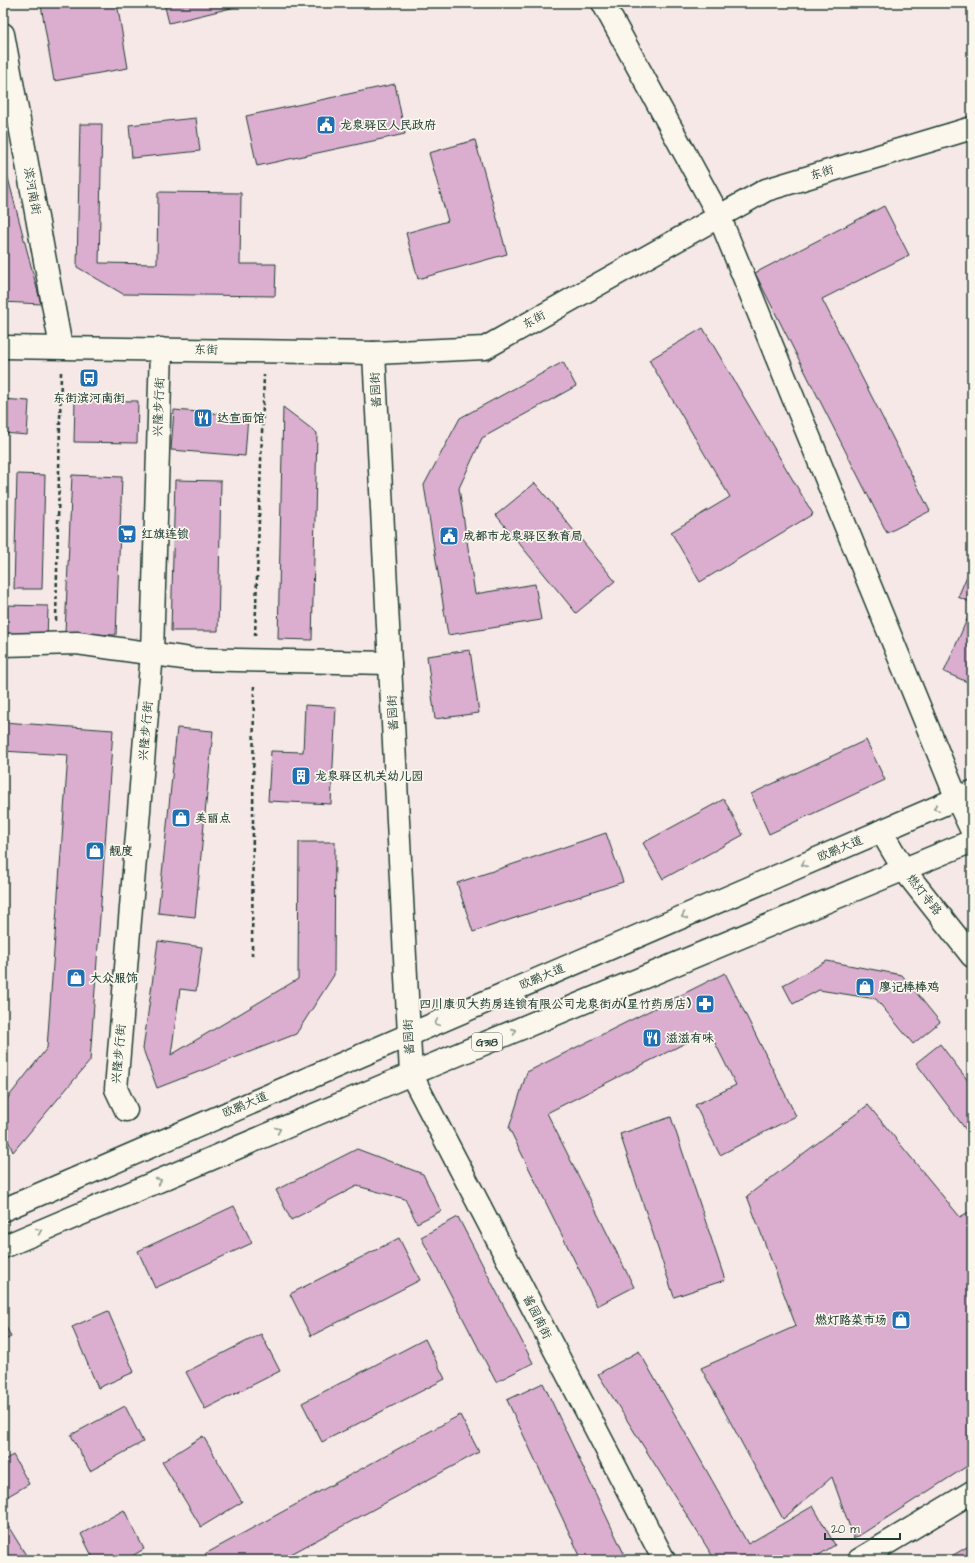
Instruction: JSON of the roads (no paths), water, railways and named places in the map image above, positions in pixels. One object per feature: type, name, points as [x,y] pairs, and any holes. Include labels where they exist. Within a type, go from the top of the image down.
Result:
[{"type":"main road","points":[[603,3],[719,216],[964,796],[972,830]]},
{"type":"main road","name":"滨河南街","points":[[3,34],[61,347]]},
{"type":"main road","name":"东街","points":[[3,347],[374,353],[485,348],[766,190],[972,128]]},
{"type":"main road","name":"兴隆步行街","points":[[126,1110],[116,1089],[152,653],[161,349]]},
{"type":"main road","name":"酱园街","points":[[374,353],[411,1074]]},
{"type":"main road","points":[[3,645],[77,643],[190,658],[390,663]]},
{"type":"main road","name":"欧鹏大道","points":[[3,1210],[964,796]]},
{"type":"main road","name":"燃灯寺路","points":[[881,831],[904,870],[972,956]]},
{"type":"main road","name":"G318","points":[[3,1247],[411,1074],[972,841]]},
{"type":"main road","name":"酱园南街","points":[[411,1074],[664,1560]]},
{"type":"main road","points":[[859,1560],[972,1492]]},
{"type":"place","name":"龙泉驿区人民政府","points":[[326,125]]},
{"type":"place","name":"东街滨河南街","points":[[89,378]]},
{"type":"place","name":"达宣面馆","points":[[203,418]]},
{"type":"place","name":"红旗连锁","points":[[127,534]]},
{"type":"place","name":"成都市龙泉驿区教育局","points":[[449,536]]},
{"type":"place","name":"龙泉驿区机关幼儿园","points":[[301,776]]},
{"type":"place","name":"美丽点","points":[[181,818]]},
{"type":"place","name":"靓度","points":[[95,851]]},
{"type":"place","name":"大众服饰","points":[[76,978]]},
{"type":"place","name":"廖记棒棒鸡","points":[[865,987]]},
{"type":"place","name":"四川康贝大药房连锁有限公司龙泉街办(星竹药房店)","points":[[705,1004]]},
{"type":"place","name":"滋滋有味","points":[[652,1038]]},
{"type":"place","name":"燃灯路菜市场","points":[[901,1320]]}]
